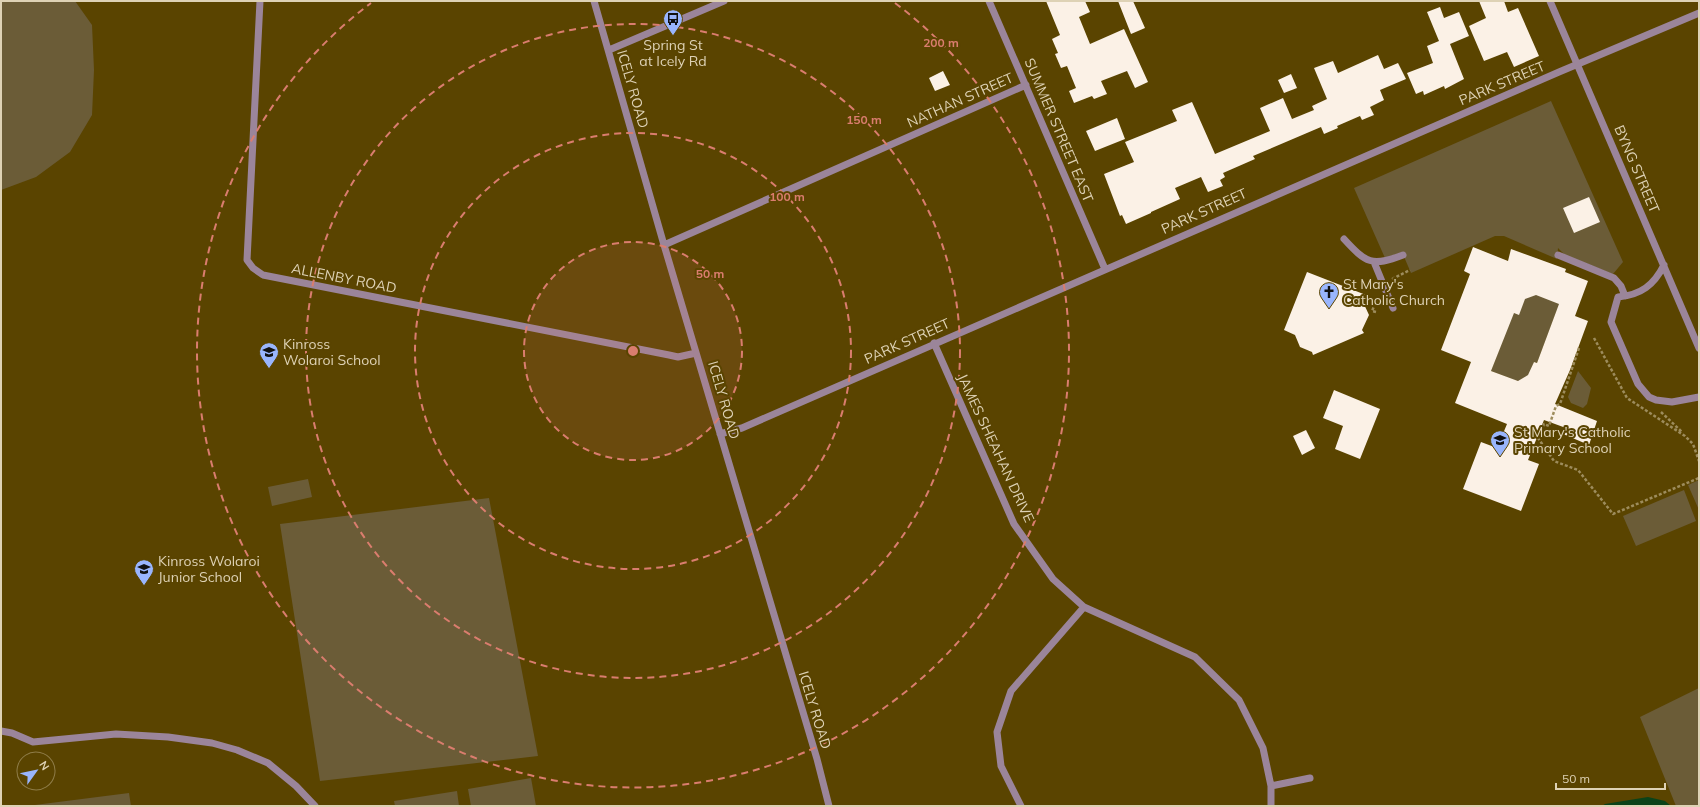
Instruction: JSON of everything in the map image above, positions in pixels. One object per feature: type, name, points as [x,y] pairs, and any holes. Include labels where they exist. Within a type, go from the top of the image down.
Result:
[{"type":"street","name":"ALLENBY ROAD","points":[[260,1],[247,260],[253,268],[263,275],[669,355],[678,356],[696,353]]},
{"type":"street","name":"ICELY ROAD","points":[[594,1],[664,245],[817,759],[829,806]]},
{"type":"street","points":[[609,50],[724,1]]},
{"type":"street","name":"SUMMER STREET EAST","points":[[989,1],[1105,269]]},
{"type":"street","name":"BYNG STREET","points":[[1550,1],[1699,348]]},
{"type":"street","name":"PARK STREET","points":[[720,434],[742,428],[934,343],[1699,13]]},
{"type":"street","name":"NATHAN STREET","points":[[664,245],[1026,85]]},
{"type":"street","points":[[1344,239],[1353,249],[1366,259],[1374,262],[1387,261],[1403,255]]},
{"type":"street","points":[[1558,255],[1614,278],[1621,286],[1626,296]]},
{"type":"street","points":[[1374,262],[1393,308]]},
{"type":"street","points":[[1664,265],[1658,277],[1652,284],[1638,292],[1618,297],[1611,322],[1638,384],[1649,397],[1663,402],[1672,402],[1699,397]]},
{"type":"street","name":"JAMES SHEAHAN DRIVE","points":[[934,343],[1014,524],[1053,579],[1084,607],[1195,657],[1239,700],[1263,748],[1271,786],[1271,806]]},
{"type":"street","points":[[1021,806],[1001,766],[997,732],[1011,691],[1084,607]]},
{"type":"street","points":[[1,731],[12,733],[33,742],[116,734],[168,737],[212,744],[237,750],[268,763],[296,786],[315,806]]},
{"type":"street","points":[[1271,786],[1310,778]]},
{"type":"path","points":[[1387,281],[1410,270]]},
{"type":"path","points":[[1376,312],[1372,311],[1379,295]]},
{"type":"path","points":[[1579,348],[1560,404],[1556,406],[1549,426],[1544,424],[1538,438],[1554,461],[1578,470],[1613,514],[1699,478]]},
{"type":"shaded area","points":[[1,1],[75,1],[92,25],[94,70],[92,115],[70,152],[36,177],[1,190]]},
{"type":"shaded area","points":[[1551,101],[1623,262],[1613,274],[1565,255],[1558,248],[1557,259],[1504,236],[1495,236],[1411,273],[1402,252],[1385,258],[1354,188]]},
{"type":"shaded area","points":[[1497,277],[1562,304],[1557,310],[1537,363],[1534,362],[1529,375],[1523,383],[1491,371],[1504,337]]},
{"type":"shaded area","points":[[1578,371],[1591,388],[1587,404],[1583,408],[1571,403],[1568,397]]},
{"type":"shaded area","points":[[308,479],[312,497],[272,506],[268,487]]},
{"type":"shaded area","points":[[1699,480],[1699,510],[1688,485]]},
{"type":"shaded area","points":[[1684,490],[1696,521],[1636,546],[1623,516]]},
{"type":"shaded area","points":[[489,498],[538,756],[320,781],[280,524]]},
{"type":"shaded area","points":[[1699,688],[1699,806],[1676,806],[1640,717]]},
{"type":"shaded area","points":[[531,778],[536,806],[471,806],[468,789]]},
{"type":"shaded area","points":[[457,791],[459,806],[395,806],[394,801]]},
{"type":"shaded area","points":[[129,793],[131,806],[27,806]]},
{"type":"shaded area","points":[[1648,797],[1665,801],[1671,806],[1602,806],[1605,804]]},
{"type":"building","points":[[1046,1],[1085,1],[1090,12],[1079,17],[1090,44],[1124,29],[1148,82],[1135,88],[1127,71],[1101,81],[1107,94],[1094,99],[1092,96],[1074,103],[1069,91],[1076,88],[1067,66],[1061,68],[1055,54],[1058,53],[1052,39],[1060,35]]},
{"type":"building","points":[[1118,1],[1133,1],[1145,28],[1131,34]]},
{"type":"building","points":[[1479,1],[1504,1],[1508,12],[1518,8],[1539,56],[1514,67],[1507,52],[1484,61],[1469,26],[1486,18]]},
{"type":"building","points":[[1440,7],[1444,18],[1459,12],[1469,36],[1450,44],[1464,79],[1445,89],[1444,86],[1424,95],[1423,91],[1416,94],[1407,73],[1433,63],[1427,46],[1439,41],[1427,12]]},
{"type":"building","points":[[1378,55],[1384,69],[1398,63],[1406,79],[1380,90],[1384,100],[1370,107],[1374,115],[1362,120],[1360,116],[1337,126],[1338,128],[1324,134],[1321,127],[1253,156],[1255,159],[1223,173],[1225,177],[1220,180],[1223,186],[1208,192],[1201,177],[1175,188],[1180,199],[1151,213],[1126,224],[1122,215],[1120,216],[1104,174],[1134,162],[1125,142],[1177,121],[1172,110],[1192,102],[1215,154],[1270,131],[1260,108],[1283,98],[1292,119],[1314,110],[1312,106],[1327,99],[1314,68],[1333,61],[1338,73]]},
{"type":"building","points":[[943,71],[950,85],[935,91],[929,78]]},
{"type":"building","points":[[1291,74],[1297,88],[1284,93],[1278,80]]},
{"type":"building","points":[[1117,118],[1125,139],[1095,151],[1086,131]]},
{"type":"building","points":[[1589,197],[1600,222],[1574,233],[1563,208]]},
{"type":"building","points":[[1473,247],[1508,261],[1511,249],[1566,269],[1565,272],[1588,281],[1575,316],[1588,321],[1570,370],[1555,404],[1597,421],[1589,445],[1563,434],[1566,428],[1544,420],[1528,460],[1539,464],[1521,511],[1463,489],[1481,442],[1497,448],[1507,424],[1455,403],[1471,362],[1441,350],[1470,274],[1464,271]],"holes":[[[1536,295],[1559,304],[1537,363],[1534,362],[1528,375],[1518,381],[1491,371],[1514,313],[1519,315],[1525,299]]]},
{"type":"building","name":"St Mary's Catholic Church","points":[[1307,272],[1366,295],[1363,302],[1369,315],[1362,330],[1364,333],[1313,355],[1312,352],[1300,347],[1295,335],[1284,330]]},
{"type":"building","points":[[1334,390],[1380,409],[1360,459],[1335,449],[1343,426],[1323,418]]},
{"type":"building","points":[[1306,430],[1315,448],[1302,455],[1293,436]]},
{"type":"place","name":"Spring St at Icely Rd","points":[[673,36]]},
{"type":"place","name":"St Mary's Catholic Church","points":[[1329,309]]},
{"type":"place","name":"Kinross Wolaroi School","points":[[269,369]]},
{"type":"place","name":"St Mary's Catholic Primary School","points":[[1500,457]]},
{"type":"place","name":"Kinross Wolaroi Junior School","points":[[144,586]]}]
